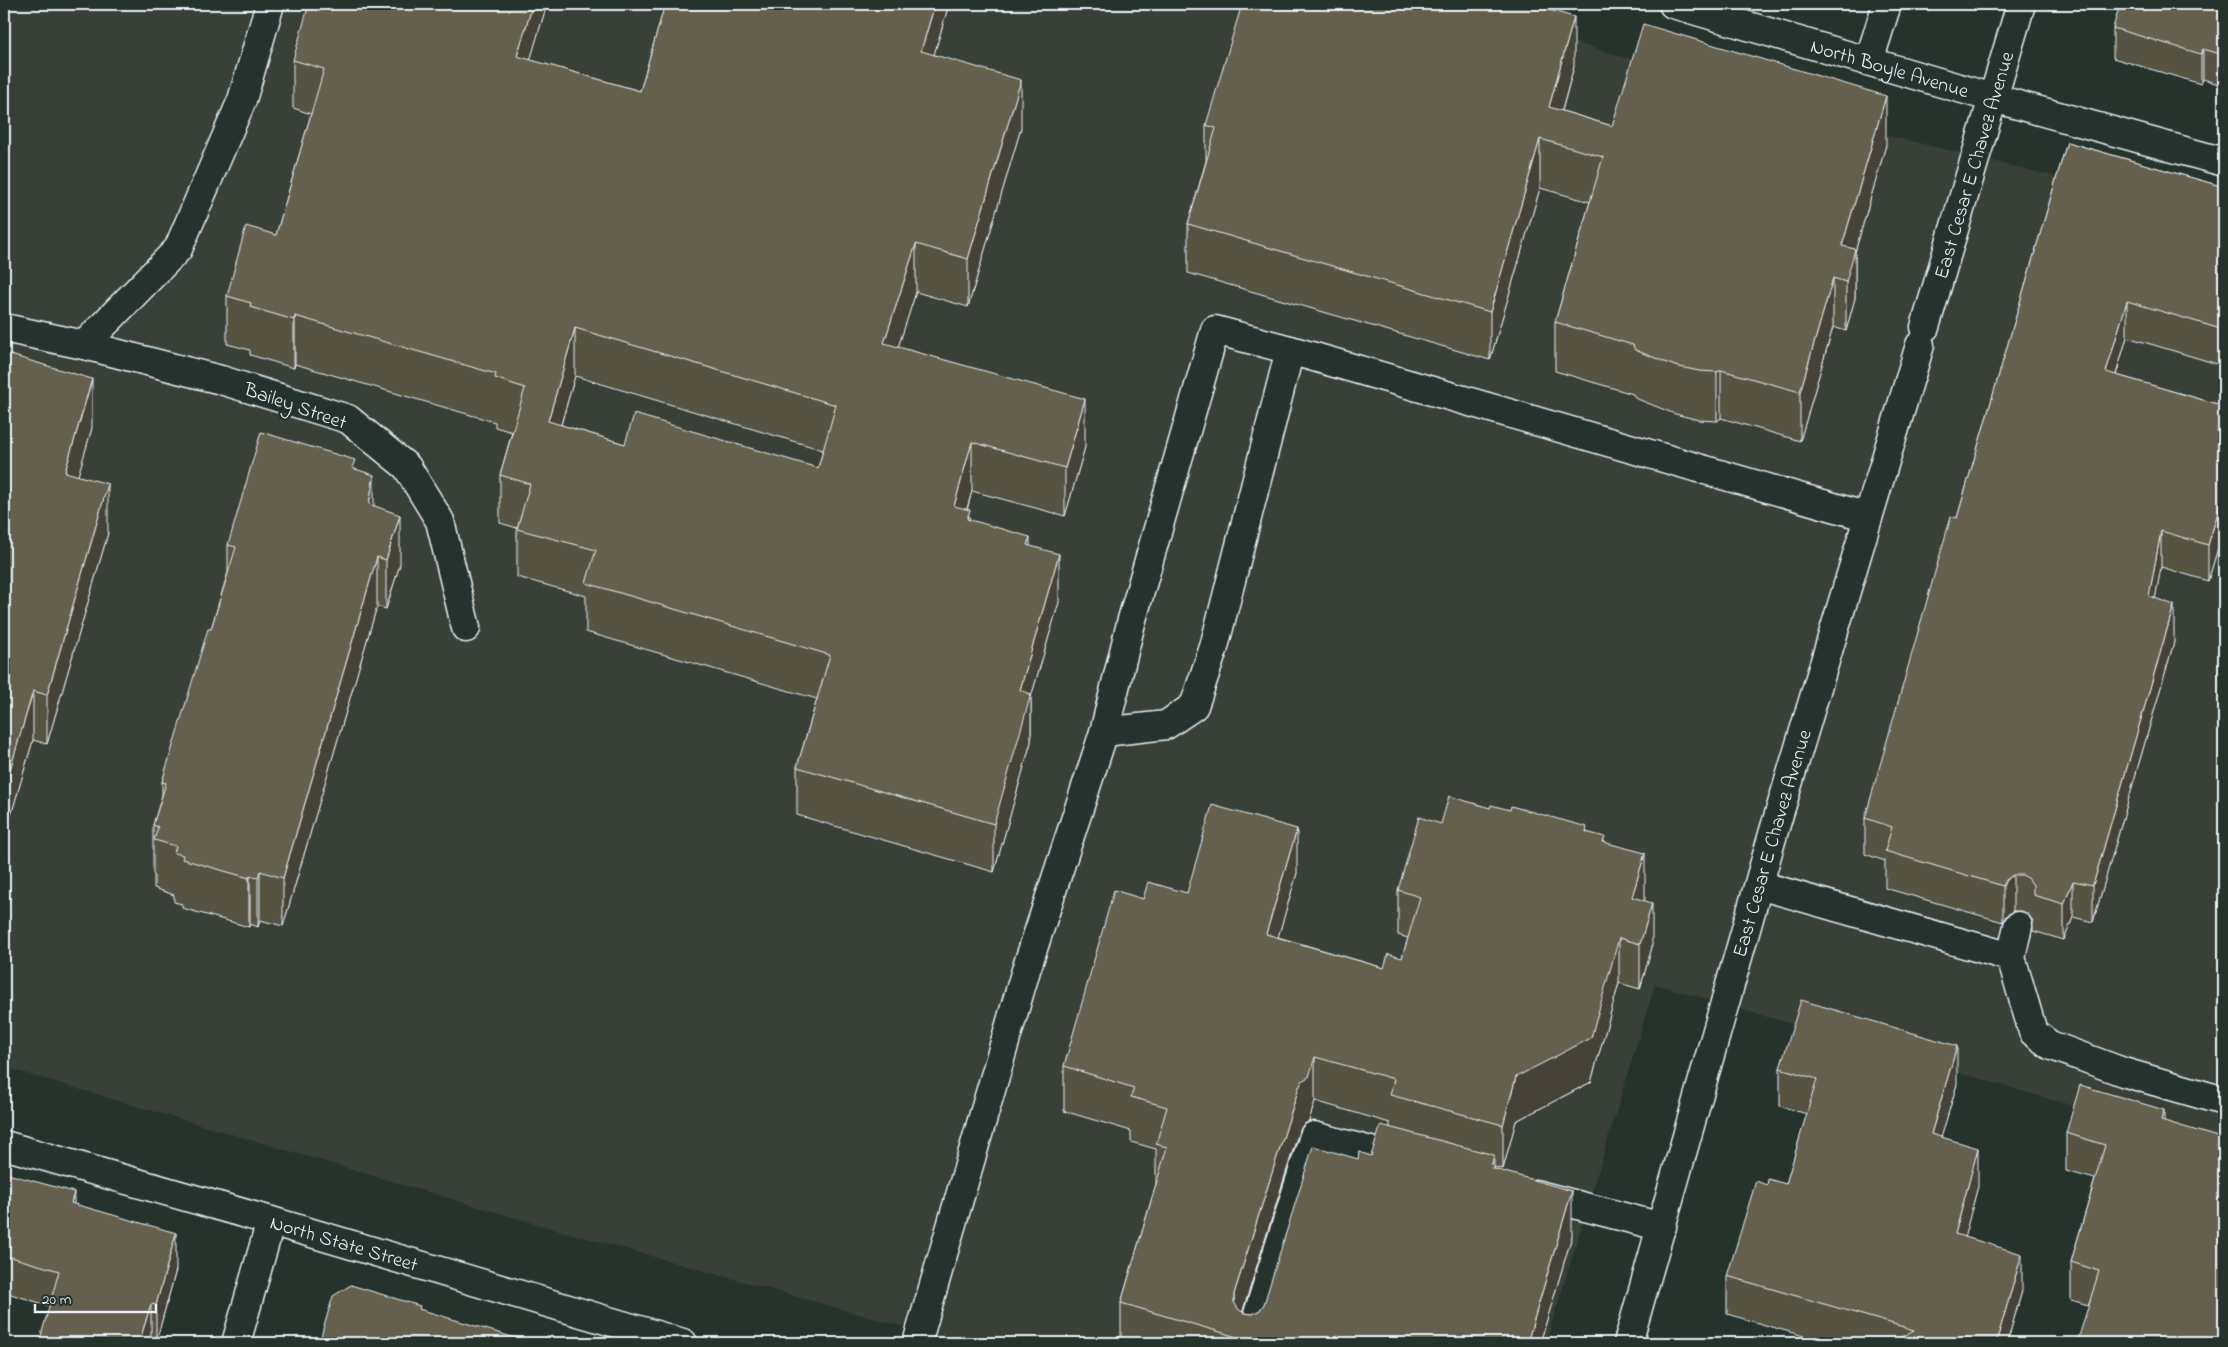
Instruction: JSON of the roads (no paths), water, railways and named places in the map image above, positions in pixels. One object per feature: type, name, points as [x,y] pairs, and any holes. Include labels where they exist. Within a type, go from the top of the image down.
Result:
[{"type":"main road","points":[[84,345],[178,249],[242,100],[270,4]]},
{"type":"main road","name":"North Boyle Avenue","points":[[1673,4],[1993,98],[2224,162]]},
{"type":"main road","points":[[1869,61],[1887,4]]},
{"type":"main road","name":"East Cesar E Chavez Avenue","points":[[1628,1343],[1759,885],[2021,4]]},
{"type":"main road","name":"Bailey Street","points":[[4,328],[84,345],[221,380],[348,419],[407,467],[440,522],[466,628]]},
{"type":"main road","points":[[917,1343],[1026,970],[1104,732],[1131,623],[1215,330],[1868,517]]},
{"type":"main road","points":[[1104,732],[1166,725],[1194,706],[1214,647],[1290,350]]},
{"type":"main road","points":[[1759,885],[2011,957]]},
{"type":"main road","points":[[2018,926],[2011,957],[2033,1032],[2050,1045],[2122,1072],[2224,1100]]},
{"type":"main road","points":[[1249,1343],[1314,1136],[1436,1168]]},
{"type":"main road","name":"North State Street","points":[[4,1145],[271,1222],[633,1336],[683,1343]]},
{"type":"main road","points":[[1511,1187],[1662,1227]]},
{"type":"main road","points":[[236,1343],[271,1222]]}]
